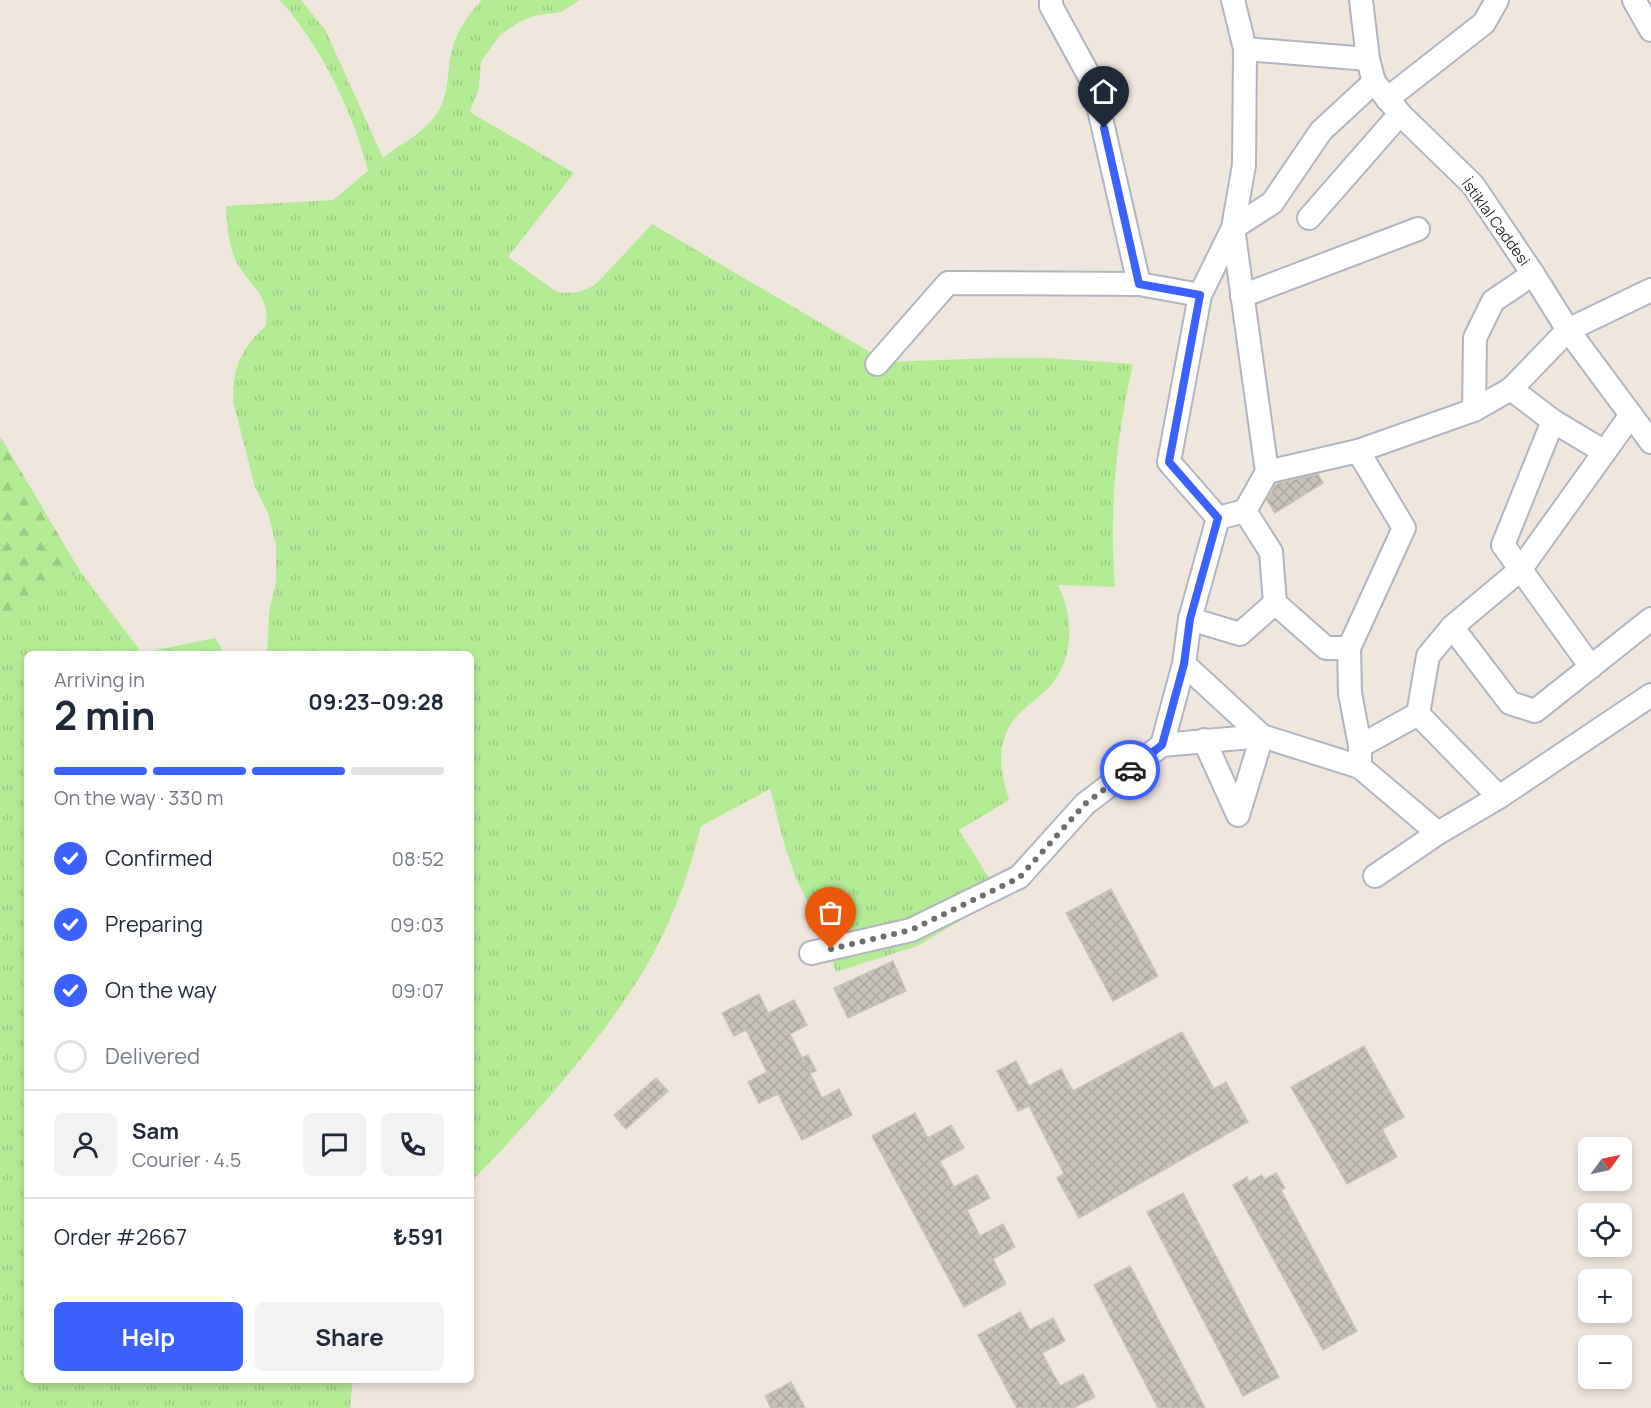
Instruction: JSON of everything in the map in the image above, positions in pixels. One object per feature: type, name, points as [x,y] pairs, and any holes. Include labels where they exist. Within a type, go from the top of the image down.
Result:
[{"type":"street","points":[[1051,0],[1051,6],[1094,83],[1139,284]]},
{"type":"street","points":[[1218,518],[1169,462],[1200,295],[1233,228],[1244,165],[1245,49],[1233,0]]},
{"type":"street","points":[[1361,0],[1368,60],[1387,98]]},
{"type":"street","points":[[1233,228],[1272,203],[1321,130],[1387,98],[1484,23],[1497,0]]},
{"type":"street","points":[[1634,0],[1651,30]]},
{"type":"street","points":[[1245,49],[1368,60]]},
{"type":"street","points":[[1310,218],[1387,98]]},
{"type":"street","name":"İstiklal Caddesi","points":[[1387,98],[1473,186],[1568,330],[1651,442]]},
{"type":"street","points":[[1218,518],[1245,511],[1267,472],[1233,228]]},
{"type":"street","points":[[1242,296],[1418,230]]},
{"type":"street","points":[[1474,410],[1475,338],[1493,301],[1533,274]]},
{"type":"street","points":[[877,364],[948,283],[1139,284],[1200,295]]},
{"type":"street","points":[[1267,472],[1358,451],[1474,410],[1511,389],[1568,330],[1651,290]]},
{"type":"street","points":[[1511,389],[1553,420],[1603,451]]},
{"type":"street","points":[[1360,756],[1418,714],[1428,656],[1452,627],[1520,570],[1603,451],[1631,415]]},
{"type":"street","points":[[1553,420],[1503,545],[1591,667]]},
{"type":"street","points":[[1358,451],[1404,528],[1349,648],[1350,693],[1360,756]]},
{"type":"street","points":[[1245,511],[1271,552],[1275,603],[1326,648],[1349,648]]},
{"type":"street","points":[[1162,745],[1184,664],[1190,619],[1218,518]]},
{"type":"street","points":[[1190,619],[1240,634],[1275,603]]},
{"type":"street","points":[[1452,627],[1510,703],[1535,711],[1651,619]]},
{"type":"street","points":[[1184,664],[1262,736]]},
{"type":"street","points":[[1375,876],[1499,797],[1651,695]]},
{"type":"street","points":[[1418,714],[1499,797]]},
{"type":"street","points":[[1204,740],[1238,815],[1262,736]]},
{"type":"street","points":[[812,953],[911,930],[1019,878],[1085,804],[1162,745],[1262,736],[1360,756],[1438,834]]},
{"type":"green space","points":[[280,0],[301,0],[326,31],[383,158],[421,131],[434,118],[446,92],[457,35],[470,13],[482,0],[580,0],[561,12],[534,16],[521,21],[500,35],[481,62],[479,88],[470,112],[574,173],[508,257],[554,290],[562,293],[579,292],[593,286],[652,224],[887,362],[1048,358],[1133,364],[1122,419],[1115,474],[1113,558],[1115,587],[1058,585],[1068,614],[1069,643],[1066,658],[1052,684],[1025,708],[1005,736],[1001,761],[1009,800],[959,830],[1001,897],[917,946],[836,972],[825,938],[796,878],[785,847],[770,789],[701,826],[676,906],[664,934],[637,981],[595,1041],[566,1077],[474,1178],[474,651],[267,651],[269,612],[276,582],[276,545],[268,513],[255,487],[233,393],[239,361],[250,343],[266,326],[266,315],[262,298],[233,255],[228,234],[226,206],[333,200],[368,171],[353,124],[334,80],[310,39]]},
{"type":"green space","points":[[0,436],[80,571],[0,618]]},
{"type":"green space","points":[[80,571],[140,651],[24,651],[24,1383],[353,1383],[350,1408],[0,1408],[0,618]]},
{"type":"green space","points":[[215,638],[223,651],[152,651]]},
{"type":"building","points":[[1318,474],[1323,483],[1275,513],[1267,500],[1275,486],[1279,483]]},
{"type":"building","points":[[1111,889],[1158,976],[1113,1001],[1066,913]]},
{"type":"building","points":[[893,961],[906,991],[848,1018],[834,988]]},
{"type":"building","points":[[759,994],[768,1013],[794,1000],[807,1025],[790,1034],[802,1058],[808,1055],[816,1071],[810,1073],[822,1098],[839,1089],[852,1115],[802,1140],[778,1094],[759,1103],[748,1082],[767,1072],[746,1030],[734,1036],[722,1013]]},
{"type":"building","points":[[1182,1032],[1214,1089],[1226,1082],[1248,1122],[1079,1218],[1057,1178],[1064,1174],[1029,1106],[1018,1111],[997,1071],[1016,1061],[1029,1086],[1061,1069],[1073,1091]]},
{"type":"building","points":[[1364,1046],[1404,1117],[1382,1129],[1397,1157],[1347,1184],[1291,1087]]},
{"type":"building","points":[[656,1078],[668,1091],[626,1129],[614,1115]]},
{"type":"building","points":[[915,1113],[928,1138],[951,1125],[964,1148],[940,1161],[954,1187],[977,1175],[990,1198],[967,1210],[980,1236],[1003,1224],[1015,1247],[993,1259],[1006,1284],[964,1307],[872,1136]]},
{"type":"building","points":[[1276,1173],[1285,1188],[1281,1190],[1357,1331],[1323,1350],[1233,1185],[1247,1177],[1249,1182],[1262,1175],[1264,1180]]},
{"type":"building","points":[[1183,1193],[1279,1377],[1243,1396],[1147,1212]]},
{"type":"building","points":[[1130,1266],[1205,1408],[1158,1408],[1094,1285]]},
{"type":"building","points":[[1020,1312],[1030,1330],[1053,1318],[1065,1341],[1042,1353],[1060,1386],[1083,1374],[1095,1397],[1073,1408],[1017,1408],[978,1335]]},
{"type":"building","points":[[791,1382],[805,1408],[771,1408],[765,1396]]},
{"type":"way so far","points":[[831,949],[911,930],[1019,878],[1085,804],[1130,770]]},
{"type":"route","points":[[1104,128],[1139,284],[1200,295],[1169,462],[1218,518],[1190,619],[1184,664],[1162,745],[1130,770]]}]
